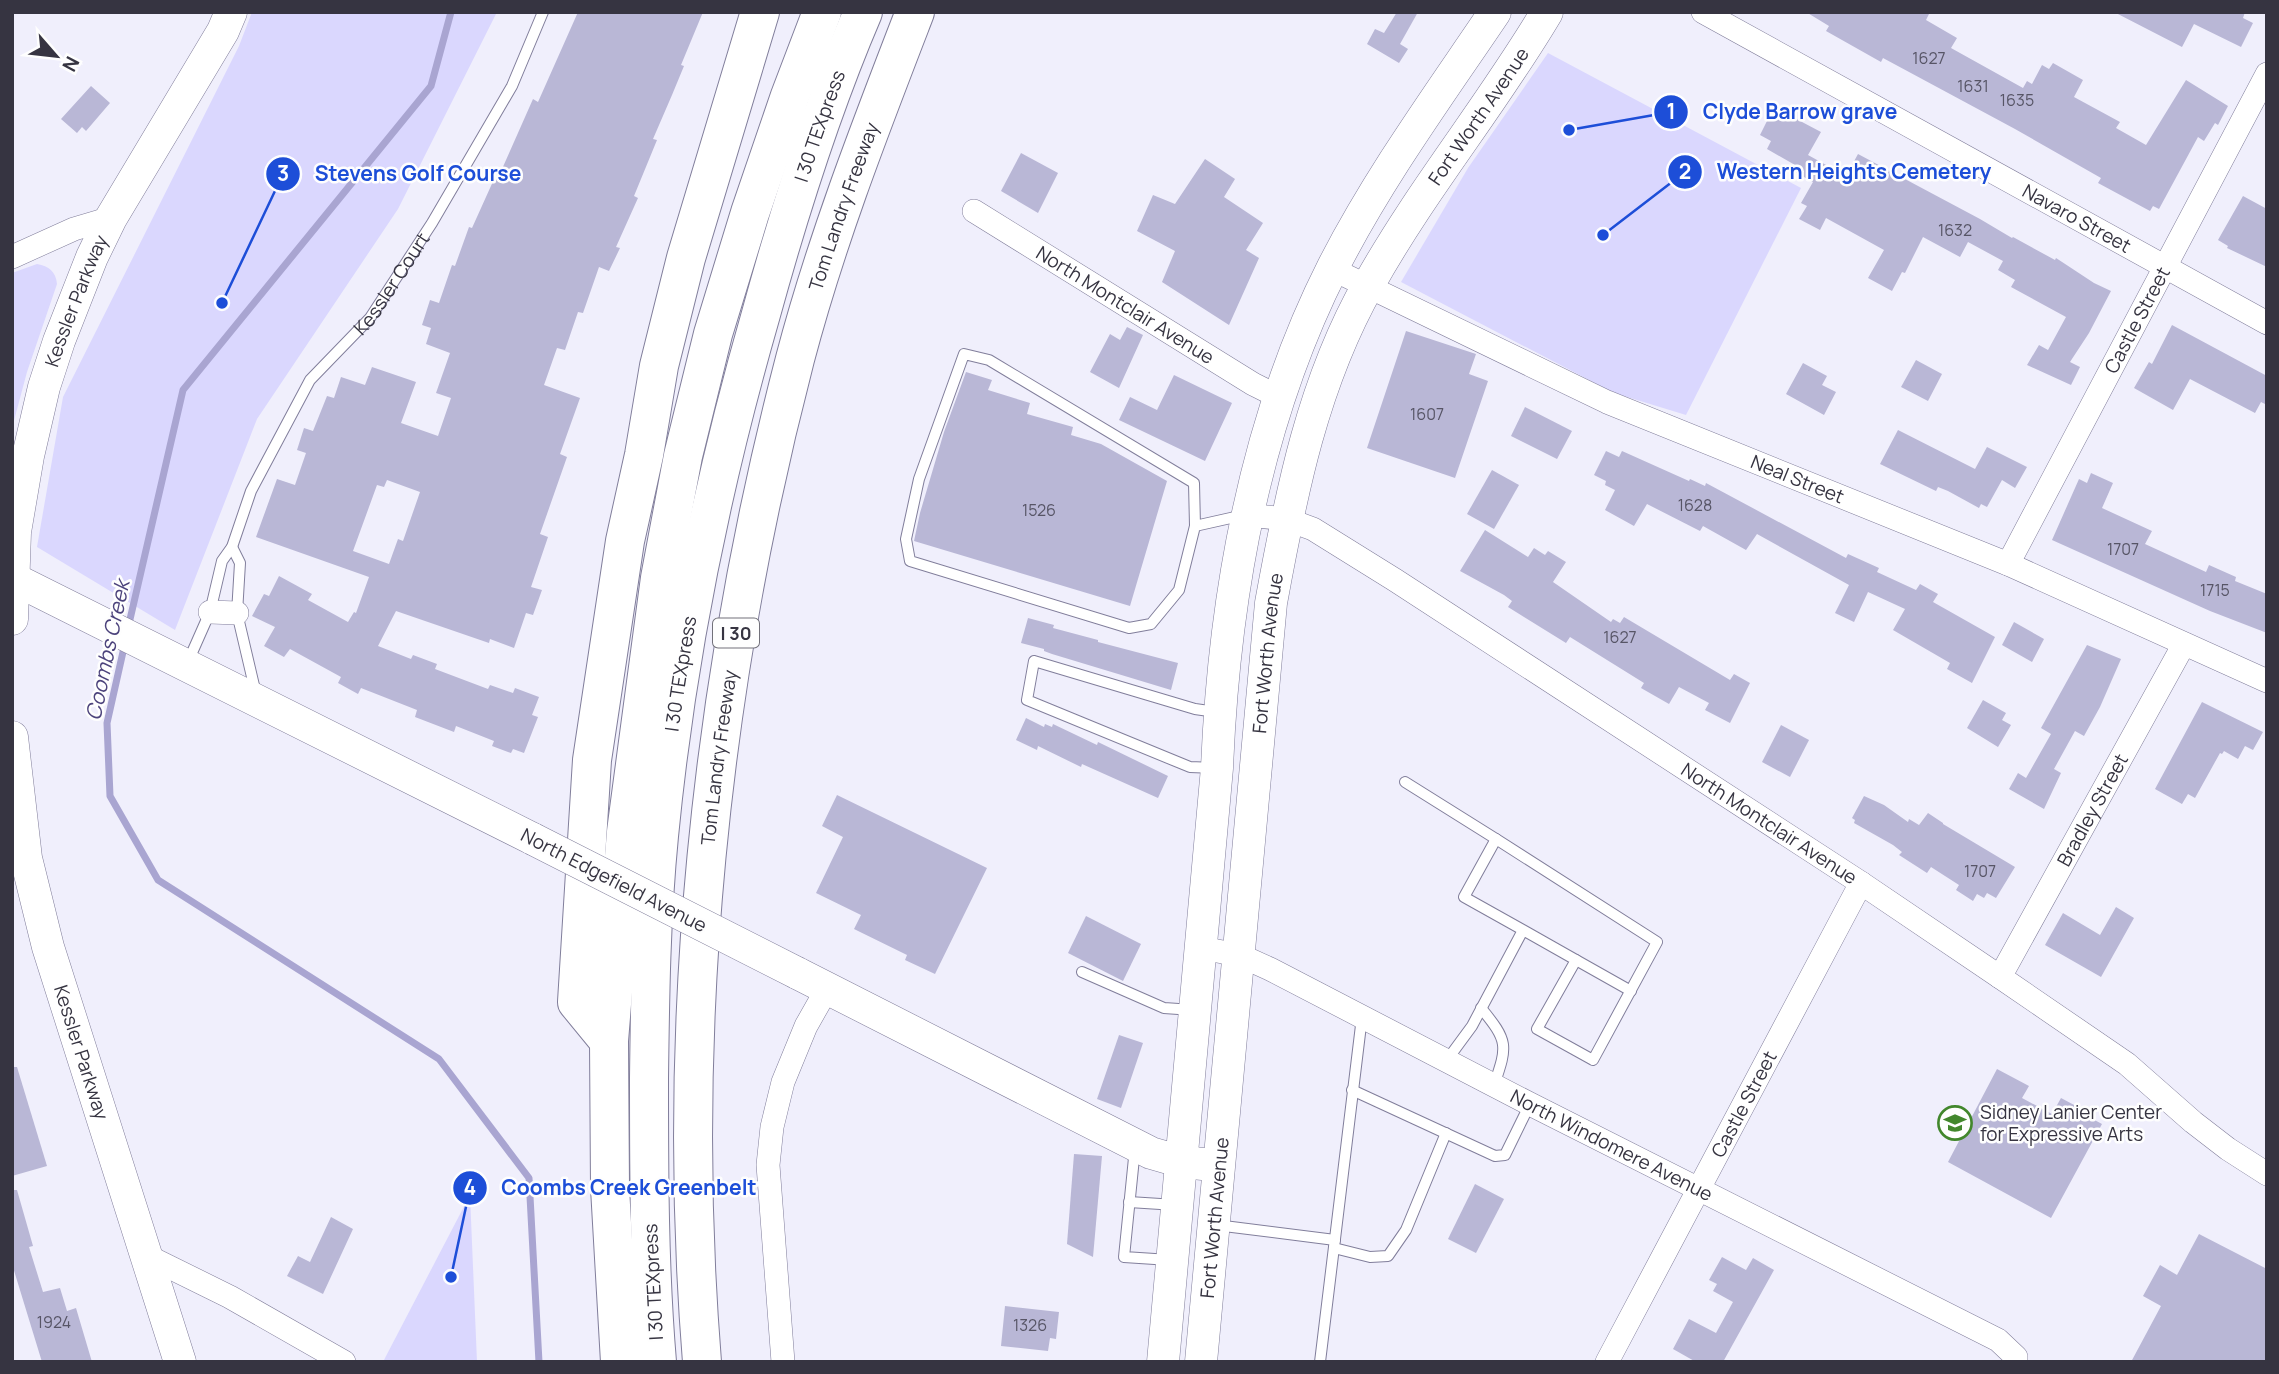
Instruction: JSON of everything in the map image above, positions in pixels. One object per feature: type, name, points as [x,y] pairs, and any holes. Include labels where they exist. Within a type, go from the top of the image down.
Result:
[{"type":"highway","points":[[609,1041],[577,1002],[592,760],[616,596],[659,366],[686,258],[761,12]]},
{"type":"highway","points":[[620,1362],[610,1188],[609,1041],[626,832],[660,578],[683,456],[713,334],[750,213],[822,12]]},
{"type":"highway","name":"I 30 TEXpress","points":[[657,1362],[649,1157],[650,970],[659,836],[678,693],[704,547],[740,386],[777,255],[817,131],[863,12]]},
{"type":"highway","name":"Tom Landry Freeway","points":[[702,1362],[696,1279],[694,1080],[709,837],[723,714],[742,594],[796,356],[831,241],[915,12]]},
{"type":"highway","points":[[696,1279],[730,1362]]},
{"type":"main road","name":"Kessler Parkway","points":[[12,619],[14,526],[51,364],[79,288],[111,218],[223,31],[231,12]]},
{"type":"main road","name":"Fort Worth Avenue","points":[[1163,1362],[1217,768],[1219,713],[1230,619],[1247,514],[1260,459],[1293,357],[1332,269],[1406,143],[1495,12]]},
{"type":"main road","name":"Fort Worth Avenue","points":[[1201,1362],[1259,716],[1271,603],[1293,485],[1336,351],[1368,286],[1407,221],[1527,47],[1547,12]]},
{"type":"main road","name":"North Edgefield Avenue","points":[[14,579],[257,699],[1151,1153],[1182,1162],[1219,1165]]},
{"type":"main road","points":[[1219,713],[1259,716]]},
{"type":"main road","name":"Kessler Parkway","points":[[12,737],[26,858],[48,947],[180,1362]]},
{"type":"street","name":"Navaro Street","points":[[1703,12],[2267,323]]},
{"type":"street","name":"Castle Street","points":[[2008,564],[2267,75]]},
{"type":"street","name":"North Montclair Avenue","points":[[974,212],[1253,384],[1279,397]]},
{"type":"street","points":[[12,257],[74,229],[111,218]]},
{"type":"street","name":"Neal Street","points":[[1332,269],[1607,402],[2008,564],[2267,681]]},
{"type":"street","name":"North Montclair Avenue","points":[[1247,514],[1286,519],[1313,529],[1384,573],[1861,883],[2000,977],[2127,1064],[2193,1122],[2267,1174]]},
{"type":"street","points":[[210,612],[237,613]]},
{"type":"street","name":"Bradley Street","points":[[2000,977],[2184,644]]},
{"type":"street","name":"Castle Street","points":[[1606,1362],[1861,883]]},
{"type":"street","name":"North Windomere Avenue","points":[[1201,948],[1239,955],[1362,1017],[1998,1340],[2016,1360]]},
{"type":"street","points":[[783,1362],[768,1165],[772,1127],[783,1082],[806,1026],[827,989]]},
{"type":"street","points":[[145,1255],[230,1297],[344,1362]]},
{"type":"lane","name":"Kessler Court","points":[[187,664],[210,612],[222,561],[232,547],[251,491],[310,380],[370,318],[432,223],[512,86],[543,12]]},
{"type":"lane","points":[[964,354],[989,360],[1194,483],[1195,526],[1179,590],[1151,624],[1129,628],[910,561],[906,539],[919,479],[964,354]]},
{"type":"lane","points":[[1195,526],[1247,514]]},
{"type":"lane","points":[[232,547],[240,563],[237,613],[257,699]]},
{"type":"lane","points":[[1217,768],[1189,767],[1027,700],[1034,661],[1195,709],[1219,713]]},
{"type":"lane","points":[[1405,782],[1657,942],[1593,1060],[1536,1029],[1576,960]]},
{"type":"lane","points":[[1496,839],[1464,897],[1630,991]]},
{"type":"lane","points":[[1447,1060],[1481,1008],[1523,930]]},
{"type":"lane","points":[[1082,972],[1164,1008],[1195,1010]]},
{"type":"lane","points":[[1481,1008],[1502,1033],[1503,1058],[1494,1086]]},
{"type":"lane","points":[[1320,1362],[1362,1017]]},
{"type":"lane","points":[[1352,1090],[1494,1156],[1504,1154],[1530,1104]]},
{"type":"lane","points":[[1213,1225],[1334,1244],[1370,1256],[1388,1256],[1406,1230],[1446,1133]]},
{"type":"lane","points":[[1135,1145],[1124,1256],[1172,1261]]},
{"type":"lane","points":[[1129,1202],[1178,1205]]},
{"type":"shaded area","points":[[252,12],[497,12],[398,209],[257,419],[175,630],[37,547],[63,397],[239,46]]},
{"type":"shaded area","points":[[1548,53],[1801,188],[1686,415],[1614,393],[1401,282],[1468,168]]},
{"type":"shaded area","points":[[37,264],[51,270],[57,284],[27,372],[12,428],[12,273]]},
{"type":"shaded area","points":[[470,1195],[477,1362],[383,1362],[385,1358]]},
{"type":"building","points":[[578,12],[703,12],[681,65],[684,66],[653,139],[657,140],[634,196],[638,198],[616,247],[620,248],[609,271],[599,267],[583,313],[578,312],[565,350],[557,348],[544,385],[580,398],[560,454],[567,457],[540,534],[548,537],[531,587],[542,590],[533,615],[526,613],[514,648],[490,639],[489,643],[396,611],[378,646],[411,659],[413,655],[437,664],[435,669],[488,689],[490,685],[513,693],[515,688],[539,697],[532,715],[538,717],[524,753],[513,749],[511,753],[492,746],[494,741],[456,726],[454,732],[415,717],[417,710],[361,688],[358,694],[338,683],[341,677],[290,649],[284,657],[264,646],[275,627],[252,616],[264,594],[269,596],[279,576],[312,594],[308,600],[348,622],[354,612],[356,613],[369,577],[256,537],[277,479],[295,485],[306,453],[297,450],[304,428],[313,431],[327,396],[334,398],[341,377],[365,385],[372,367],[416,382],[401,423],[438,436],[451,398],[436,393],[450,353],[426,344],[431,328],[422,325],[430,300],[439,303],[469,227],[472,228],[495,177],[498,178],[533,99],[538,102]],"holes":[[[387,480],[420,492],[403,541],[398,539],[389,564],[353,551],[377,485],[384,487]]]},
{"type":"building","points":[[1397,12],[1418,12],[1400,44],[1408,49],[1399,63],[1367,44],[1375,29],[1384,33]]},
{"type":"building","points":[[1806,12],[1930,12],[1926,20],[1957,38],[1951,48],[2023,88],[2027,81],[2032,84],[2042,65],[2049,69],[2053,63],[2083,80],[2074,97],[2120,122],[2116,128],[2146,145],[2186,80],[2228,106],[2218,125],[2215,123],[2204,141],[2198,137],[2159,209],[2153,206],[2150,211],[2098,183],[2101,178],[2015,129],[1883,58],[1881,62],[1826,31],[1829,26]]},
{"type":"building","points":[[2114,12],[2245,12],[2243,18],[2253,23],[2241,47],[2194,24],[2182,47]]},
{"type":"building","points":[[91,86],[110,103],[86,131],[82,127],[77,133],[61,119]]},
{"type":"building","points":[[1771,113],[1782,119],[1785,113],[1821,132],[1808,155],[1846,176],[1858,154],[2012,238],[2055,260],[2056,258],[2111,291],[2070,362],[2080,367],[2071,385],[2027,365],[2039,345],[2048,350],[2066,317],[2011,287],[2015,280],[1998,270],[2003,261],[1968,242],[1960,257],[1923,237],[1905,273],[1902,272],[1892,291],[1868,278],[1884,250],[1826,218],[1820,230],[1799,219],[1807,206],[1801,203],[1813,182],[1793,171],[1795,165],[1767,149],[1771,141],[1760,135]]},
{"type":"building","points":[[1021,153],[1058,173],[1038,213],[1001,191]]},
{"type":"building","points":[[1205,159],[1235,179],[1224,197],[1263,223],[1246,250],[1259,258],[1229,325],[1162,282],[1175,251],[1137,231],[1153,195],[1175,204]]},
{"type":"building","points":[[2243,196],[2267,209],[2267,267],[2227,248],[2228,246],[2218,240]]},
{"type":"building","points":[[2172,325],[2267,376],[2267,405],[2261,402],[2255,413],[2190,379],[2173,410],[2134,388],[2149,362],[2152,364]]},
{"type":"building","points":[[1127,327],[1143,335],[1119,388],[1090,372],[1110,334],[1120,340]]},
{"type":"building","points":[[1406,331],[1476,354],[1469,374],[1488,381],[1455,478],[1367,448]]},
{"type":"building","points":[[1916,360],[1942,374],[1928,401],[1901,387]]},
{"type":"building","points":[[1803,363],[1827,376],[1822,385],[1836,392],[1824,415],[1786,394]]},
{"type":"building","points":[[966,372],[992,380],[988,390],[1030,403],[1027,414],[1073,427],[1071,435],[1101,444],[1167,481],[1130,606],[914,541],[944,432]]},
{"type":"building","points":[[1174,375],[1232,403],[1205,461],[1119,420],[1130,397],[1157,410]]},
{"type":"building","points":[[1525,407],[1572,431],[1557,459],[1511,436]]},
{"type":"building","points":[[1898,430],[1975,469],[1987,447],[2027,467],[2015,488],[2002,480],[1987,507],[1981,504],[1979,508],[1948,491],[1938,487],[1936,491],[1880,464]]},
{"type":"building","points":[[1606,451],[1619,457],[1622,451],[1689,481],[1690,479],[1705,486],[1706,483],[1846,558],[1848,554],[1879,568],[1877,572],[1916,590],[1920,584],[1938,594],[1933,602],[1995,637],[1972,683],[1947,669],[1950,663],[1893,630],[1905,609],[1868,592],[1854,622],[1835,613],[1849,585],[1757,534],[1746,550],[1703,526],[1700,531],[1647,504],[1634,526],[1605,510],[1615,490],[1594,475]]},
{"type":"building","points":[[1492,470],[1519,485],[1494,529],[1467,514]]},
{"type":"building","points":[[2091,473],[2113,483],[2102,508],[2152,531],[2145,544],[2206,572],[2209,565],[2236,577],[2235,581],[2267,594],[2267,633],[2210,611],[2052,540],[2079,479],[2087,483]]},
{"type":"building","points":[[1485,530],[1528,557],[1534,548],[1545,555],[1548,551],[1566,562],[1553,582],[1611,622],[1613,619],[1620,623],[1624,617],[1730,680],[1734,674],[1750,683],[1730,723],[1705,710],[1709,703],[1679,687],[1669,704],[1641,688],[1644,683],[1570,637],[1566,643],[1508,607],[1512,601],[1504,595],[1460,571]]},
{"type":"building","points":[[1028,618],[1098,642],[1178,663],[1171,690],[1021,643]]},
{"type":"building","points":[[2014,622],[2044,639],[2032,662],[2002,645]]},
{"type":"building","points":[[2087,645],[2121,659],[2084,736],[2075,731],[2054,769],[2061,773],[2044,809],[2009,789],[2018,773],[2026,778],[2051,734],[2041,728]]},
{"type":"building","points":[[1983,700],[2006,713],[2002,720],[2011,725],[1998,747],[1967,728]]},
{"type":"building","points":[[2202,702],[2263,732],[2253,750],[2245,746],[2238,759],[2224,751],[2220,753],[2195,798],[2188,794],[2182,804],[2155,789]]},
{"type":"building","points":[[1026,718],[1044,727],[1045,724],[1052,727],[1053,724],[1097,745],[1098,742],[1168,776],[1158,798],[1082,764],[1081,767],[1038,746],[1037,750],[1016,740]]},
{"type":"building","points":[[1781,725],[1809,740],[1790,777],[1762,762]]},
{"type":"building","points":[[837,795],[987,868],[935,974],[905,960],[907,955],[854,929],[861,915],[816,893],[843,837],[822,826]]},
{"type":"building","points":[[1864,796],[1884,805],[1908,822],[1909,819],[1919,825],[1928,813],[2015,867],[1996,898],[1987,893],[1984,898],[1977,894],[1973,901],[1956,890],[1959,885],[1931,867],[1927,873],[1899,855],[1902,852],[1893,845],[1854,823],[1852,818]]},
{"type":"building","points":[[2116,907],[2134,918],[2101,977],[2045,945],[2063,913],[2100,935]]},
{"type":"building","points":[[1086,916],[1141,944],[1123,981],[1068,953]]},
{"type":"building","points":[[1119,1035],[1143,1043],[1121,1108],[1097,1099]]},
{"type":"building","points":[[12,1067],[17,1067],[47,1166],[12,1176]]},
{"type":"building","points":[[1997,1069],[2029,1086],[2022,1098],[2052,1114],[2061,1098],[2091,1114],[2089,1117],[2102,1124],[2051,1218],[1948,1162]]},
{"type":"building","points":[[1074,1154],[1102,1156],[1093,1257],[1067,1244]]},
{"type":"building","points":[[1475,1184],[1504,1199],[1476,1253],[1448,1239]]},
{"type":"building","points":[[12,1190],[17,1190],[33,1246],[29,1247],[43,1292],[60,1288],[67,1311],[76,1308],[92,1362],[42,1362],[12,1264]]},
{"type":"building","points":[[331,1217],[353,1229],[323,1294],[287,1276],[298,1256],[310,1262]]},
{"type":"building","points":[[2199,1234],[2267,1269],[2267,1362],[2131,1362],[2161,1306],[2143,1296],[2160,1265],[2177,1275]]},
{"type":"building","points":[[1722,1257],[1746,1270],[1753,1258],[1774,1270],[1723,1362],[1696,1362],[1673,1349],[1689,1319],[1716,1333],[1733,1302],[1713,1291],[1717,1284],[1709,1280]]},
{"type":"building","points":[[1005,1306],[1059,1312],[1056,1339],[1050,1338],[1048,1351],[1001,1346]]},
{"type":"waterway","name":"Coombs Creek","points":[[128,628],[183,390],[431,86],[451,12]]},
{"type":"waterway","name":"Coombs Creek","points":[[125,643],[107,723],[110,796],[158,880],[439,1059],[529,1178],[539,1362]]},
{"type":"place","name":"Clyde Barrow grave","points":[[1569,130]]},
{"type":"place","name":"Western Heights Cemetery","points":[[1603,235]]},
{"type":"place","name":"Stevens Golf Course","points":[[222,303]]},
{"type":"place","name":"Sidney Lanier Center for Expressive Arts","points":[[1955,1123]]},
{"type":"place","name":"Coombs Creek Greenbelt","points":[[451,1277]]}]
